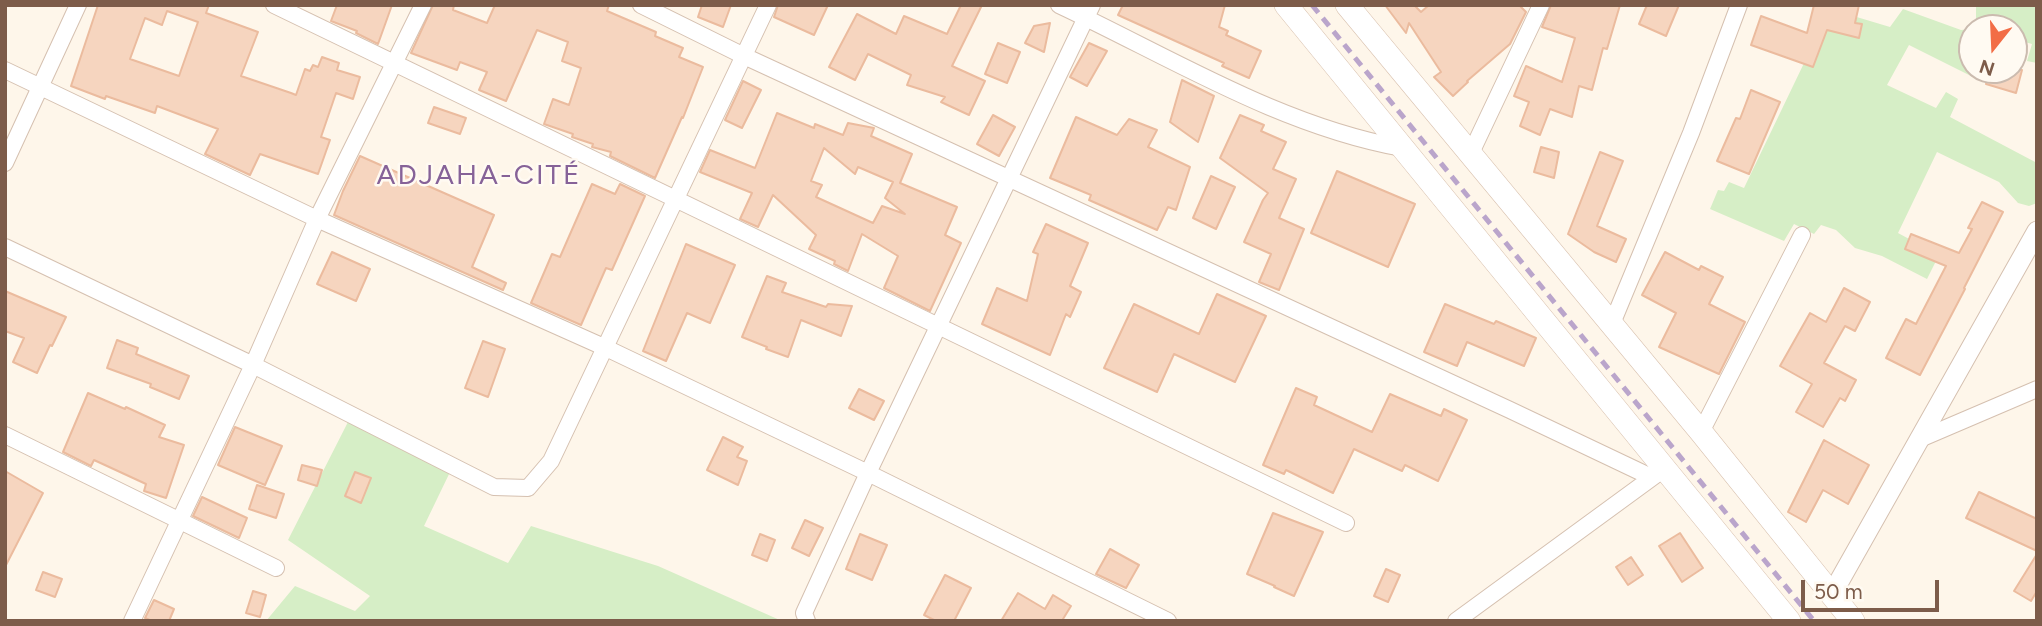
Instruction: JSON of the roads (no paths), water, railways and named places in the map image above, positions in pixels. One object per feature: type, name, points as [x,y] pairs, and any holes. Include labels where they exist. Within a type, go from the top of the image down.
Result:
[{"type":"main road","points":[[1286,5],[1658,473],[1788,621]]},
{"type":"main road","points":[[1347,5],[1701,432],[1853,621]]},
{"type":"street","points":[[5,163],[78,5]]},
{"type":"street","points":[[274,5],[1346,523]]},
{"type":"street","points":[[132,621],[253,365],[317,219],[423,5]]},
{"type":"street","points":[[641,5],[744,56],[1510,410],[1658,473]]},
{"type":"street","points":[[5,247],[253,365],[494,487],[528,488],[551,461],[768,5]]},
{"type":"street","points":[[1059,5],[1088,11],[1221,85],[1308,122],[1376,143],[1402,148]]},
{"type":"street","points":[[1470,155],[1541,5]]},
{"type":"street","points":[[1611,326],[1691,133],[1739,5]]},
{"type":"street","points":[[807,621],[804,613],[868,473],[1088,11]]},
{"type":"street","points":[[5,70],[317,219],[606,348],[868,473],[1145,615],[1168,621]]},
{"type":"street","points":[[1832,594],[2037,230]]},
{"type":"street","points":[[1701,432],[1802,235]]},
{"type":"street","points":[[1920,439],[2037,389]]},
{"type":"street","points":[[5,435],[276,568]]},
{"type":"street","points":[[1456,621],[1658,473]]},
{"type":"railway","points":[[1312,5],[1814,621]]},
{"type":"district","name":"ADJAHA-CITÉ","points":[[479,176]]}]
